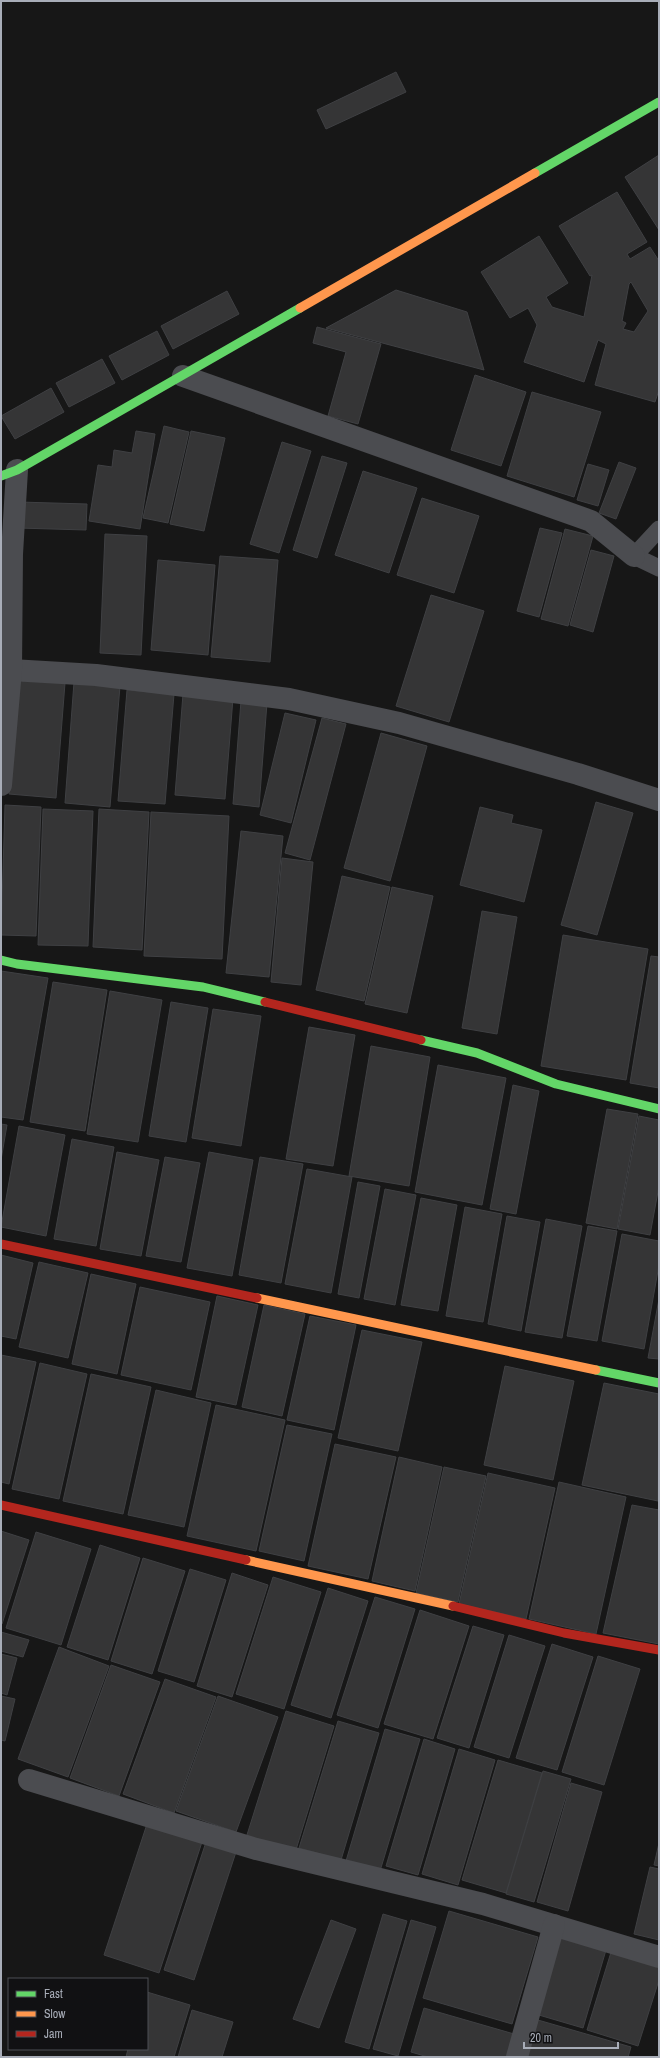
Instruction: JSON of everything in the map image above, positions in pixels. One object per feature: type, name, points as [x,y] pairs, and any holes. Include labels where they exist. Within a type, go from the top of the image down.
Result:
[{"type":"street","points":[[1,785],[11,670],[12,554],[9,473],[183,376],[659,102]]},
{"type":"street","points":[[183,376],[591,521],[634,556]]},
{"type":"street","points":[[11,670],[96,675],[289,698],[399,723],[578,774],[659,800]]},
{"type":"street","points":[[1,960],[17,964],[203,987],[477,1053],[556,1084],[659,1109]]},
{"type":"street","points":[[1,1244],[659,1383]]},
{"type":"street","points":[[1,1505],[134,1537],[401,1594],[612,1644],[659,1650]]},
{"type":"street","points":[[28,1780],[256,1849],[483,1904],[659,1957]]},
{"type":"street","points":[[517,2057],[554,1925]]},
{"type":"lane","points":[[659,529],[634,556],[659,568]]},
{"type":"building","points":[[396,72],[406,92],[326,129],[317,110]]},
{"type":"building","points":[[659,155],[659,230],[625,177]]},
{"type":"building","points":[[617,192],[647,242],[627,254],[630,259],[650,247],[659,261],[659,390],[655,402],[595,385],[606,344],[598,340],[584,382],[524,362],[537,325],[528,308],[510,318],[481,272],[539,236],[568,283],[546,297],[552,307],[584,317],[592,275],[590,276],[559,226]],"holes":[[[631,282],[648,311],[634,332],[623,329],[626,323],[622,321],[629,284]]]},
{"type":"building","points":[[396,290],[467,312],[484,370],[326,328]]},
{"type":"building","points":[[227,291],[239,314],[173,349],[161,326]]},
{"type":"building","points":[[317,327],[381,344],[358,424],[328,416],[346,352],[313,343]]},
{"type":"building","points":[[157,331],[169,355],[122,380],[109,356]]},
{"type":"building","points":[[102,359],[115,383],[69,407],[56,383]]},
{"type":"building","points":[[475,375],[526,392],[501,466],[451,450]]},
{"type":"building","points":[[51,388],[64,412],[15,439],[1,416]]},
{"type":"building","points":[[532,392],[601,412],[574,497],[507,476]]},
{"type":"building","points":[[164,426],[189,432],[168,523],[143,518]]},
{"type":"building","points":[[136,431],[155,434],[140,529],[89,521],[98,465],[112,467],[114,450],[132,453]]},
{"type":"building","points":[[191,431],[225,438],[204,531],[170,524]]},
{"type":"building","points":[[282,442],[311,451],[279,553],[250,544]]},
{"type":"building","points":[[322,456],[347,463],[317,558],[293,550]]},
{"type":"building","points":[[619,462],[636,468],[616,519],[599,513]]},
{"type":"building","points":[[588,464],[609,470],[598,506],[577,500]]},
{"type":"building","points":[[363,471],[417,488],[389,573],[335,555]]},
{"type":"building","points":[[422,498],[479,516],[454,593],[397,575]]},
{"type":"building","points":[[19,502],[87,504],[86,530],[18,528]]},
{"type":"building","points":[[540,528],[562,533],[539,617],[517,611]]},
{"type":"building","points":[[565,529],[593,536],[568,626],[541,619]]},
{"type":"building","points":[[105,534],[147,536],[141,655],[100,653]]},
{"type":"building","points":[[591,550],[614,556],[593,632],[570,625]]},
{"type":"building","points":[[220,556],[278,560],[270,662],[211,657]]},
{"type":"building","points":[[158,560],[215,565],[208,655],[151,650]]},
{"type":"building","points":[[431,595],[484,611],[449,722],[396,706]]},
{"type":"building","points":[[18,679],[65,683],[56,798],[9,794]]},
{"type":"building","points":[[74,682],[120,686],[110,807],[65,803]]},
{"type":"building","points":[[127,690],[174,694],[165,804],[118,801]]},
{"type":"building","points":[[183,694],[233,698],[225,799],[175,795]]},
{"type":"building","points":[[241,701],[267,703],[259,807],[233,804]]},
{"type":"building","points":[[285,713],[316,720],[291,823],[260,815]]},
{"type":"building","points":[[322,718],[346,724],[310,860],[285,853]]},
{"type":"building","points":[[381,733],[427,746],[390,881],[344,868]]},
{"type":"building","points":[[596,802],[633,813],[597,935],[561,925]]},
{"type":"building","points":[[5,805],[41,807],[36,936],[1,935]]},
{"type":"building","points":[[480,807],[513,815],[511,823],[542,830],[524,902],[460,885]]},
{"type":"building","points":[[43,809],[93,811],[88,946],[38,945]]},
{"type":"building","points":[[99,809],[149,812],[142,950],[93,947]]},
{"type":"building","points":[[151,812],[229,816],[222,959],[144,956]]},
{"type":"building","points":[[241,831],[283,836],[269,977],[226,973]]},
{"type":"building","points":[[282,858],[313,862],[301,985],[271,982]]},
{"type":"building","points":[[342,876],[390,887],[364,1001],[316,990]]},
{"type":"building","points":[[392,887],[433,896],[407,1013],[365,1004]]},
{"type":"building","points":[[482,911],[517,917],[497,1034],[462,1028]]},
{"type":"building","points":[[563,935],[648,949],[626,1080],[541,1066]]},
{"type":"building","points":[[651,956],[659,957],[659,1088],[630,1083]]},
{"type":"building","points":[[1,971],[48,978],[23,1120],[1,1117]]},
{"type":"building","points":[[53,982],[107,990],[85,1131],[30,1122]]},
{"type":"building","points":[[110,991],[162,1000],[138,1142],[87,1134]]},
{"type":"building","points":[[171,1002],[208,1008],[186,1142],[149,1136]]},
{"type":"building","points":[[213,1009],[261,1016],[241,1146],[192,1138]]},
{"type":"building","points":[[309,1027],[355,1035],[333,1166],[286,1159]]},
{"type":"building","points":[[371,1046],[430,1057],[409,1186],[349,1176]]},
{"type":"building","points":[[438,1065],[506,1078],[482,1205],[415,1192]]},
{"type":"building","points":[[513,1085],[539,1091],[516,1214],[490,1209]]},
{"type":"building","points":[[607,1109],[638,1114],[617,1229],[586,1223]]},
{"type":"building","points":[[639,1116],[659,1120],[659,1186],[650,1235],[618,1229]]},
{"type":"building","points":[[1,1124],[7,1125],[1,1160]]},
{"type":"building","points":[[19,1126],[65,1135],[46,1236],[1,1227]]},
{"type":"building","points":[[72,1139],[114,1147],[96,1246],[54,1239]]},
{"type":"building","points":[[117,1152],[159,1160],[141,1256],[100,1249]]},
{"type":"building","points":[[209,1152],[253,1160],[232,1276],[187,1268]]},
{"type":"building","points":[[165,1157],[200,1163],[181,1262],[146,1256]]},
{"type":"building","points":[[260,1157],[303,1164],[281,1283],[239,1275]]},
{"type":"building","points":[[307,1169],[352,1177],[331,1293],[285,1284]]},
{"type":"building","points":[[358,1182],[380,1186],[359,1298],[338,1294]]},
{"type":"building","points":[[385,1189],[416,1195],[395,1305],[364,1299]]},
{"type":"building","points":[[421,1198],[457,1205],[438,1311],[401,1305]]},
{"type":"building","points":[[465,1207],[502,1214],[483,1322],[446,1316]]},
{"type":"building","points":[[507,1216],[540,1222],[521,1331],[488,1324]]},
{"type":"building","points":[[546,1219],[582,1226],[562,1338],[525,1332]]},
{"type":"building","points":[[588,1226],[617,1231],[597,1341],[567,1336]]},
{"type":"building","points":[[622,1234],[659,1241],[659,1265],[644,1349],[602,1341]]},
{"type":"building","points":[[1,1255],[33,1263],[16,1339],[1,1336]]},
{"type":"building","points":[[39,1262],[88,1273],[68,1358],[19,1347]]},
{"type":"building","points":[[91,1274],[136,1284],[117,1374],[72,1364]]},
{"type":"building","points":[[140,1287],[210,1302],[191,1390],[121,1375]]},
{"type":"building","points":[[217,1296],[258,1305],[236,1405],[196,1397]]},
{"type":"building","points":[[659,1299],[659,1359],[648,1358]]},
{"type":"building","points":[[264,1305],[305,1314],[282,1416],[242,1407]]},
{"type":"building","points":[[310,1316],[356,1325],[334,1430],[287,1420]]},
{"type":"building","points":[[362,1330],[422,1342],[398,1451],[338,1438]]},
{"type":"building","points":[[1,1355],[36,1362],[9,1484],[1,1482]]},
{"type":"building","points":[[40,1363],[87,1374],[59,1499],[12,1489]]},
{"type":"building","points":[[505,1366],[574,1381],[553,1480],[484,1465]]},
{"type":"building","points":[[91,1374],[151,1387],[123,1514],[63,1501]]},
{"type":"building","points":[[604,1383],[659,1394],[658,1501],[582,1485]]},
{"type":"building","points":[[156,1390],[211,1403],[184,1527],[128,1515]]},
{"type":"building","points":[[216,1405],[285,1420],[256,1551],[187,1536]]},
{"type":"building","points":[[287,1425],[332,1434],[304,1561],[259,1551]]},
{"type":"building","points":[[335,1444],[396,1457],[368,1579],[308,1566]]},
{"type":"building","points":[[399,1457],[442,1467],[415,1591],[372,1581]]},
{"type":"building","points":[[444,1467],[486,1476],[458,1602],[416,1593]]},
{"type":"building","points":[[488,1473],[555,1488],[526,1619],[459,1604]]},
{"type":"building","points":[[559,1482],[626,1497],[596,1634],[529,1619]]},
{"type":"building","points":[[632,1505],[659,1510],[659,1644],[603,1633]]},
{"type":"building","points":[[1,1531],[29,1540],[2,1624],[1,1624]]},
{"type":"building","points":[[36,1532],[91,1549],[61,1645],[6,1628]]},
{"type":"building","points":[[100,1545],[140,1558],[108,1660],[67,1647]]},
{"type":"building","points":[[143,1558],[185,1571],[152,1674],[111,1661]]},
{"type":"building","points":[[190,1569],[226,1580],[194,1682],[158,1671]]},
{"type":"building","points":[[232,1573],[268,1585],[232,1697],[197,1686]]},
{"type":"building","points":[[273,1577],[321,1592],[284,1709],[236,1694]]},
{"type":"building","points":[[328,1588],[368,1601],[331,1718],[291,1705]]},
{"type":"building","points":[[375,1597],[415,1609],[378,1728],[337,1715]]},
{"type":"building","points":[[420,1610],[469,1626],[433,1739],[384,1724]]},
{"type":"building","points":[[473,1626],[504,1635],[469,1748],[437,1738]]},
{"type":"building","points":[[1,1632],[29,1640],[23,1657],[1,1651]]},
{"type":"building","points":[[509,1635],[545,1646],[509,1758],[474,1747]]},
{"type":"building","points":[[552,1644],[593,1657],[557,1770],[516,1758]]},
{"type":"building","points":[[59,1647],[109,1666],[68,1777],[18,1759]]},
{"type":"building","points":[[1,1654],[17,1658],[7,1695],[1,1693]]},
{"type":"building","points":[[598,1656],[640,1669],[604,1785],[562,1772]]},
{"type":"building","points":[[111,1665],[160,1682],[119,1796],[70,1778]]},
{"type":"building","points":[[165,1679],[216,1697],[174,1813],[123,1794]]},
{"type":"building","points":[[1,1696],[15,1699],[5,1741],[1,1740]]},
{"type":"building","points":[[218,1696],[278,1717],[236,1832],[176,1811]]},
{"type":"building","points":[[286,1711],[334,1726],[295,1853],[246,1838]]},
{"type":"building","points":[[338,1721],[379,1733],[341,1860],[299,1848]]},
{"type":"building","points":[[385,1729],[420,1739],[380,1871],[346,1861]]},
{"type":"building","points":[[424,1739],[455,1749],[418,1875],[386,1866]]},
{"type":"building","points":[[459,1749],[495,1760],[458,1885],[422,1874]]},
{"type":"building","points":[[498,1760],[542,1773],[506,1893],[462,1880]]},
{"type":"building","points":[[543,1771],[571,1779],[534,1902],[506,1894]]},
{"type":"building","points":[[571,1783],[602,1792],[568,1911],[537,1902]]},
{"type":"building","points":[[147,1824],[202,1842],[159,1973],[104,1955]]},
{"type":"building","points":[[206,1842],[236,1852],[194,1980],[164,1970]]},
{"type":"building","points":[[659,1843],[659,1866],[654,1865]]},
{"type":"building","points":[[650,1867],[659,1869],[659,1940],[634,1934]]},
{"type":"building","points":[[449,1911],[538,1937],[512,2024],[423,1998]]},
{"type":"building","points":[[383,1914],[407,1921],[369,2049],[345,2042]]},
{"type":"building","points":[[331,1920],[356,1929],[319,2028],[293,2019]]},
{"type":"building","points":[[411,1920],[436,1927],[398,2056],[373,2049]]},
{"type":"building","points":[[555,1935],[606,1950],[583,2028],[532,2013]]},
{"type":"building","points":[[612,1949],[659,1963],[659,1980],[638,2046],[587,2030]]},
{"type":"building","points":[[148,1992],[190,2005],[174,2057],[126,2057],[128,2050],[148,2050]]},
{"type":"building","points":[[424,2008],[521,2036],[515,2057],[428,2057],[411,2052]]},
{"type":"building","points":[[192,2010],[233,2022],[222,2057],[178,2057]]},
{"type":"building","points":[[538,2020],[631,2047],[628,2057],[527,2057]]},
{"type":"traffic: fast","points":[[535,173],[659,102]]},
{"type":"traffic: fast","points":[[1,476],[17,470],[300,308]]},
{"type":"traffic: fast","points":[[1,960],[17,964],[203,987],[265,1002]]},
{"type":"traffic: fast","points":[[421,1040],[477,1053],[556,1084],[659,1109]]},
{"type":"traffic: fast","points":[[596,1370],[659,1383]]},
{"type":"traffic: slow","points":[[300,308],[535,173]]},
{"type":"traffic: slow","points":[[257,1298],[596,1370]]},
{"type":"traffic: slow","points":[[246,1560],[453,1606]]},
{"type":"traffic: jam","points":[[265,1002],[421,1040]]},
{"type":"traffic: jam","points":[[1,1244],[257,1298]]},
{"type":"traffic: jam","points":[[1,1505],[246,1560]]},
{"type":"traffic: jam","points":[[453,1606],[564,1633],[659,1650]]}]
